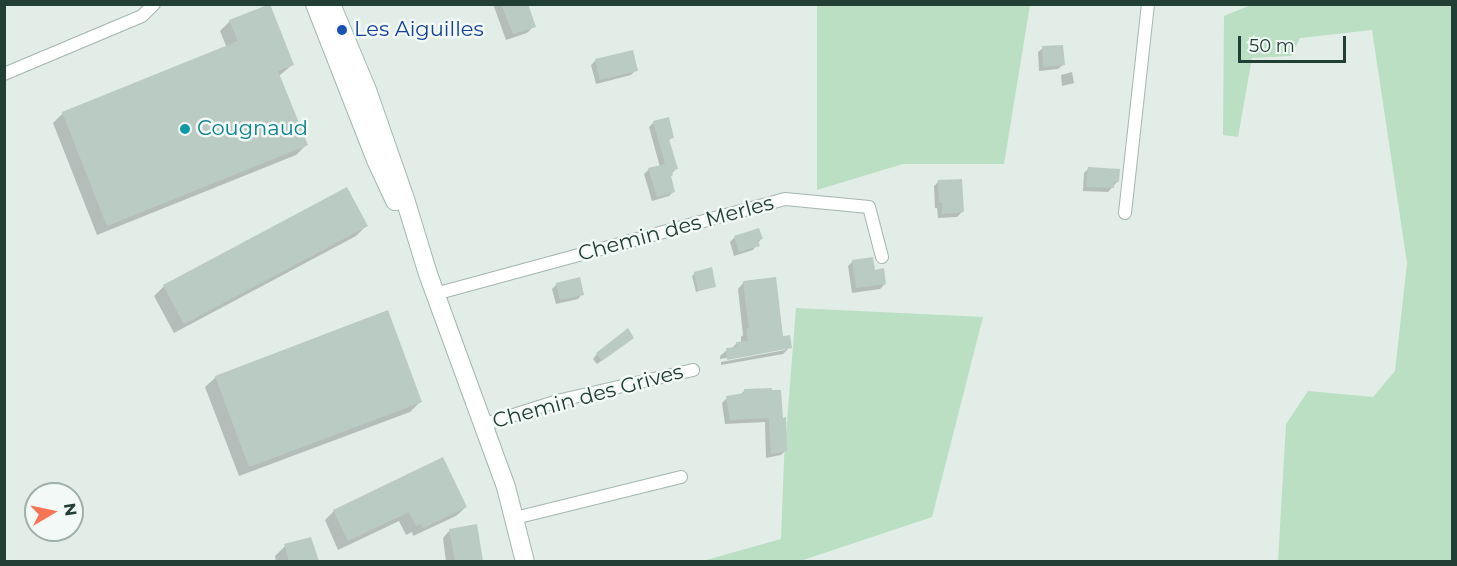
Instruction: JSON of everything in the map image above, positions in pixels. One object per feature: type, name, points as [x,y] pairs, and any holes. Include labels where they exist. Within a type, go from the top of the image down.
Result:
[{"type":"main road","points":[[315,4],[376,160],[428,274]]},
{"type":"main road","points":[[331,4],[366,90],[405,199],[435,294],[506,486],[525,561]]},
{"type":"main road","points":[[482,425],[513,561]]},
{"type":"street","points":[[4,74],[142,16],[154,4]]},
{"type":"street","points":[[1125,213],[1148,4]]},
{"type":"street","name":"Chemin des Merles","points":[[435,294],[785,199],[869,207],[882,257]]},
{"type":"street","name":"Chemin des Grives","points":[[482,425],[561,400],[693,370]]},
{"type":"street","points":[[515,518],[681,477]]},
{"type":"green space","points":[[1253,4],[1452,5],[1452,561],[1278,561],[1286,424],[1308,391],[1373,397],[1395,371],[1407,263],[1372,30],[1300,38],[1291,56],[1252,58],[1238,137],[1223,135],[1224,16]]},
{"type":"green space","points":[[817,5],[1030,5],[1004,164],[903,164],[817,190]]},
{"type":"green space","points":[[796,308],[983,317],[932,517],[800,561],[699,562],[781,539],[784,460]]},
{"type":"building","name":"Cougnaud","points":[[270,4],[294,65],[278,71],[308,145],[107,226],[62,112],[238,41],[229,20]]},
{"type":"building","points":[[501,4],[528,4],[536,27],[513,34]]},
{"type":"building","points":[[1063,45],[1065,65],[1043,67],[1042,46]]},
{"type":"building","points":[[633,50],[638,71],[600,80],[595,59]]},
{"type":"building","points":[[669,117],[674,138],[669,139],[678,169],[672,171],[671,176],[675,192],[657,197],[648,168],[665,164],[653,121]]},
{"type":"building","points":[[1088,167],[1120,169],[1119,182],[1114,181],[1114,188],[1086,187]]},
{"type":"building","points":[[962,179],[964,212],[942,214],[938,180]]},
{"type":"building","points":[[347,187],[368,226],[184,324],[163,285]]},
{"type":"building","points":[[759,228],[763,239],[758,240],[760,246],[739,252],[734,236]]},
{"type":"building","points":[[873,257],[875,270],[884,268],[886,284],[856,288],[852,260]]},
{"type":"building","points":[[712,267],[716,287],[698,291],[694,272]]},
{"type":"building","points":[[580,277],[584,295],[560,300],[556,283]]},
{"type":"building","points":[[776,277],[783,336],[790,335],[792,348],[727,360],[726,348],[737,347],[736,342],[748,341],[746,329],[749,328],[743,281]]},
{"type":"building","points":[[388,310],[422,402],[249,467],[215,376]]},
{"type":"building","points":[[628,328],[634,338],[602,361],[596,353]]},
{"type":"building","points":[[772,388],[772,390],[781,390],[783,418],[786,417],[787,451],[771,454],[769,418],[730,420],[726,396],[744,393],[744,389]]},
{"type":"building","points":[[443,457],[467,507],[423,528],[421,524],[416,526],[409,512],[348,541],[333,510]]},
{"type":"building","points":[[477,524],[483,561],[455,561],[449,529]]},
{"type":"building","points":[[311,537],[319,561],[289,561],[284,544]]},
{"type":"place","name":"Les Aiguilles","points":[[342,30]]},
{"type":"place","name":"Cougnaud","points":[[185,129]]}]
